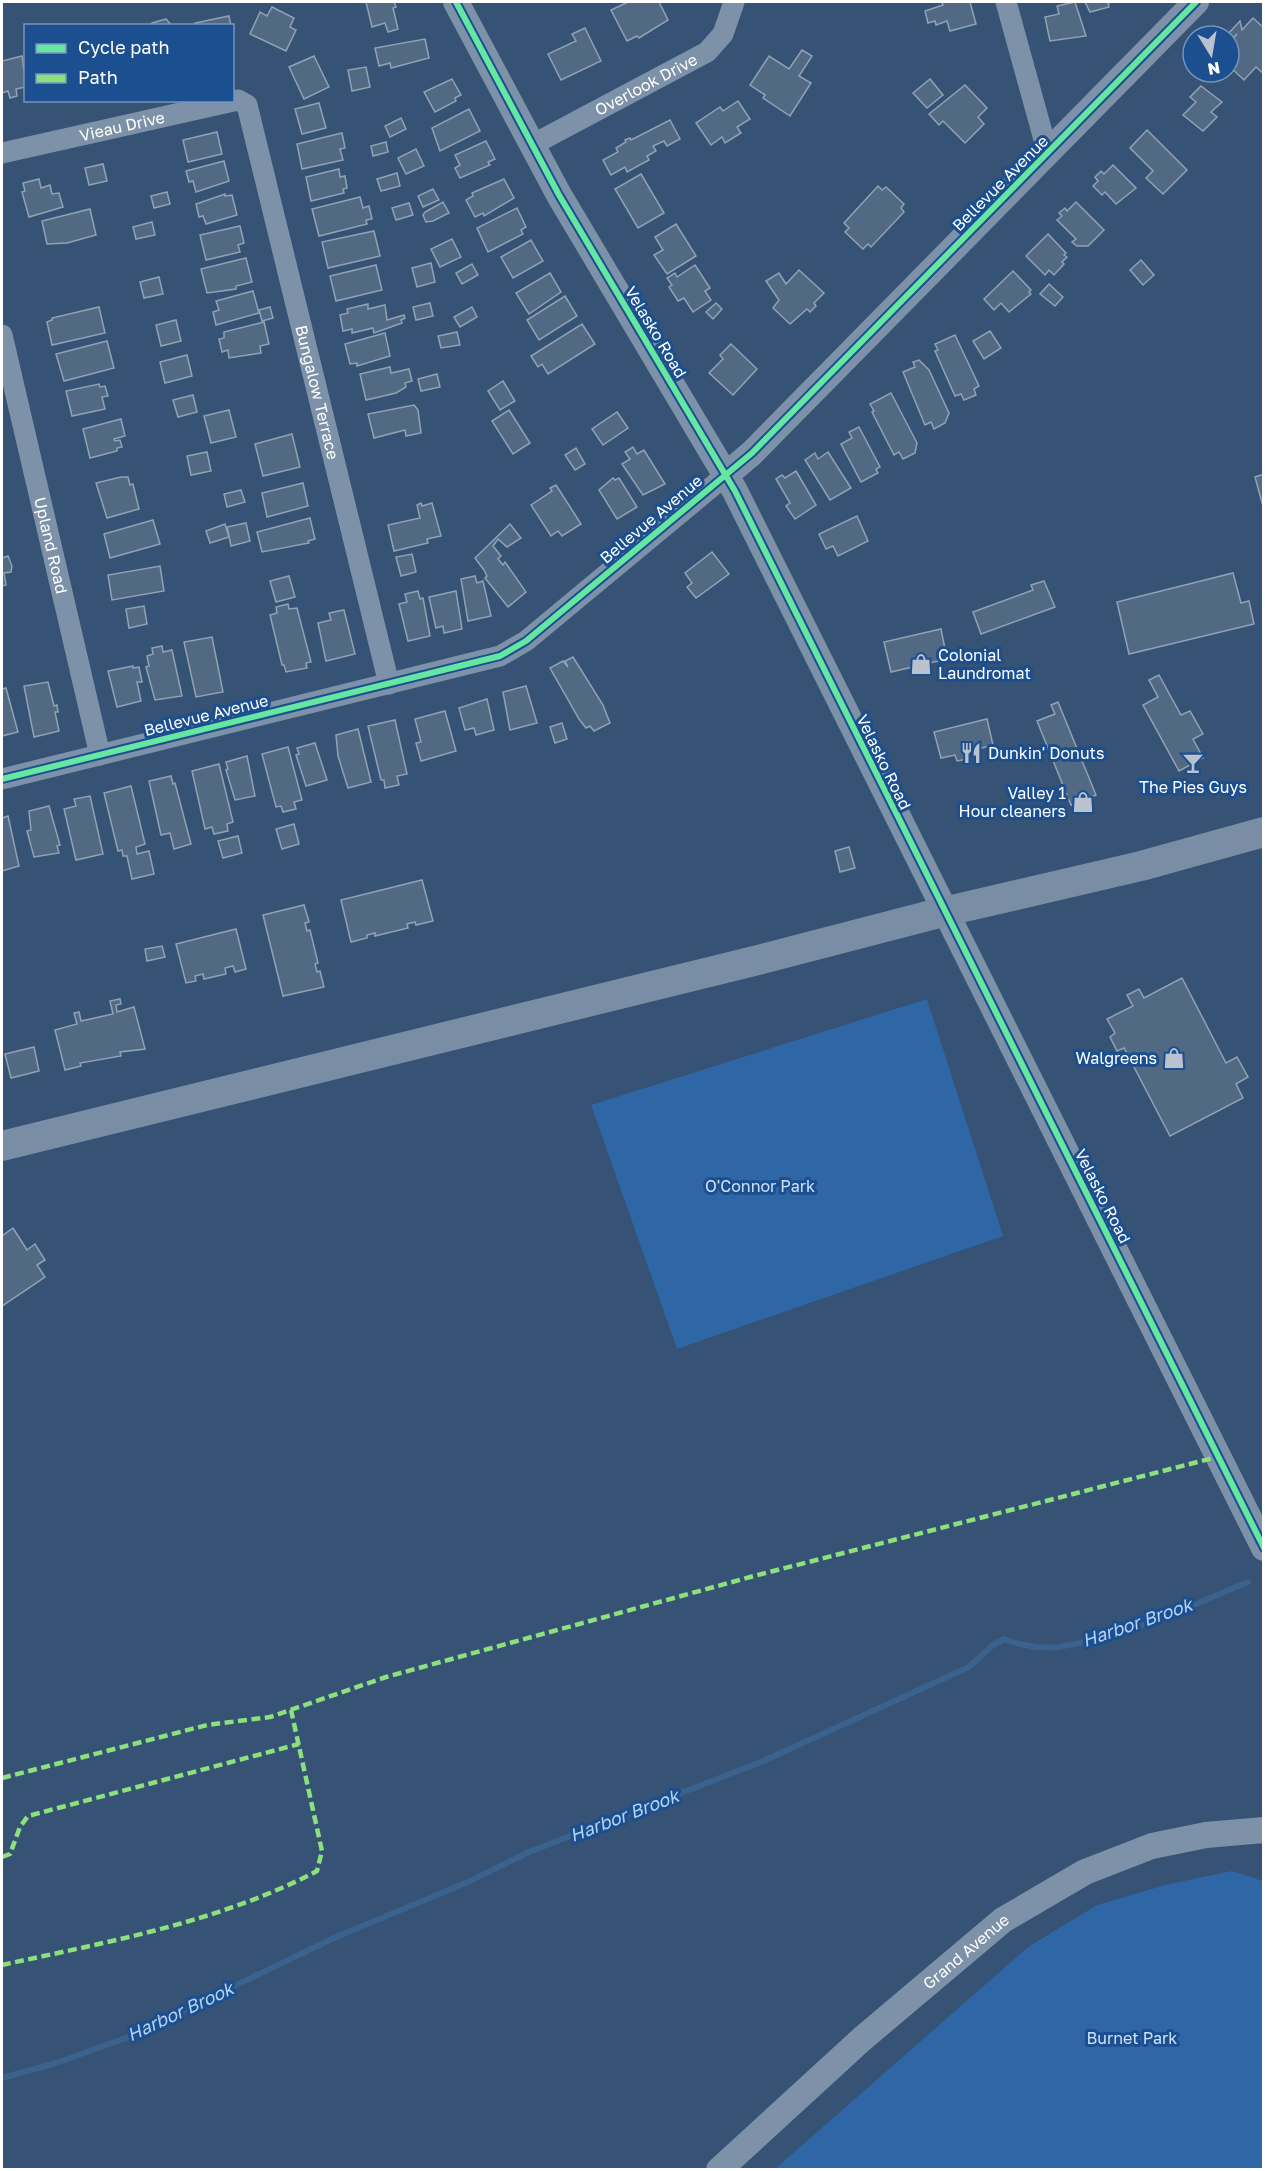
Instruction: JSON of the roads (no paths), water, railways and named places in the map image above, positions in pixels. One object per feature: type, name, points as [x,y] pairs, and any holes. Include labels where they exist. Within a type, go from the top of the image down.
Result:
[{"type":"main road","points":[[2,1146],[762,959],[943,912],[1142,866],[1263,832]]},
{"type":"street","name":"Velasko Road","points":[[456,2],[565,205],[726,476],[1263,1548]]},
{"type":"street","name":"Overlook Drive","points":[[532,145],[707,52],[723,34],[734,2]]},
{"type":"street","points":[[1006,2],[1048,154]]},
{"type":"street","name":"Bellevue Avenue","points":[[2,779],[500,656],[526,641],[752,453],[1196,2]]},
{"type":"street","name":"Vieau Drive","points":[[2,153],[241,101]]},
{"type":"street","name":"Bungalow Terrace","points":[[241,101],[249,112],[389,684]]},
{"type":"street","name":"Upland Road","points":[[2,335],[100,755]]},
{"type":"street","name":"Grand Avenue","points":[[719,2169],[862,2039],[1003,1920],[1085,1872],[1152,1846],[1206,1835],[1263,1830]]},
{"type":"waterway","name":"Harbor Brook","points":[[2,2078],[56,2063],[126,2038],[334,1938],[470,1881],[529,1852],[761,1762],[969,1667],[993,1645],[1004,1639],[1024,1645],[1045,1647],[1082,1643],[1131,1629],[1248,1582]]},
{"type":"place","name":"Colonial Laundromat","points":[[921,664]]},
{"type":"place","name":"Dunkin' Donuts","points":[[971,753]]},
{"type":"place","name":"The Pies Guys","points":[[1193,763]]},
{"type":"place","name":"Valley 1 Hour cleaners","points":[[1083,802]]},
{"type":"place","name":"Walgreens","points":[[1174,1058]]},
{"type":"park label","name":"O'Connor Park","points":[[760,1186]]},
{"type":"park label","name":"Burnet Park","points":[[1132,2038]]}]
